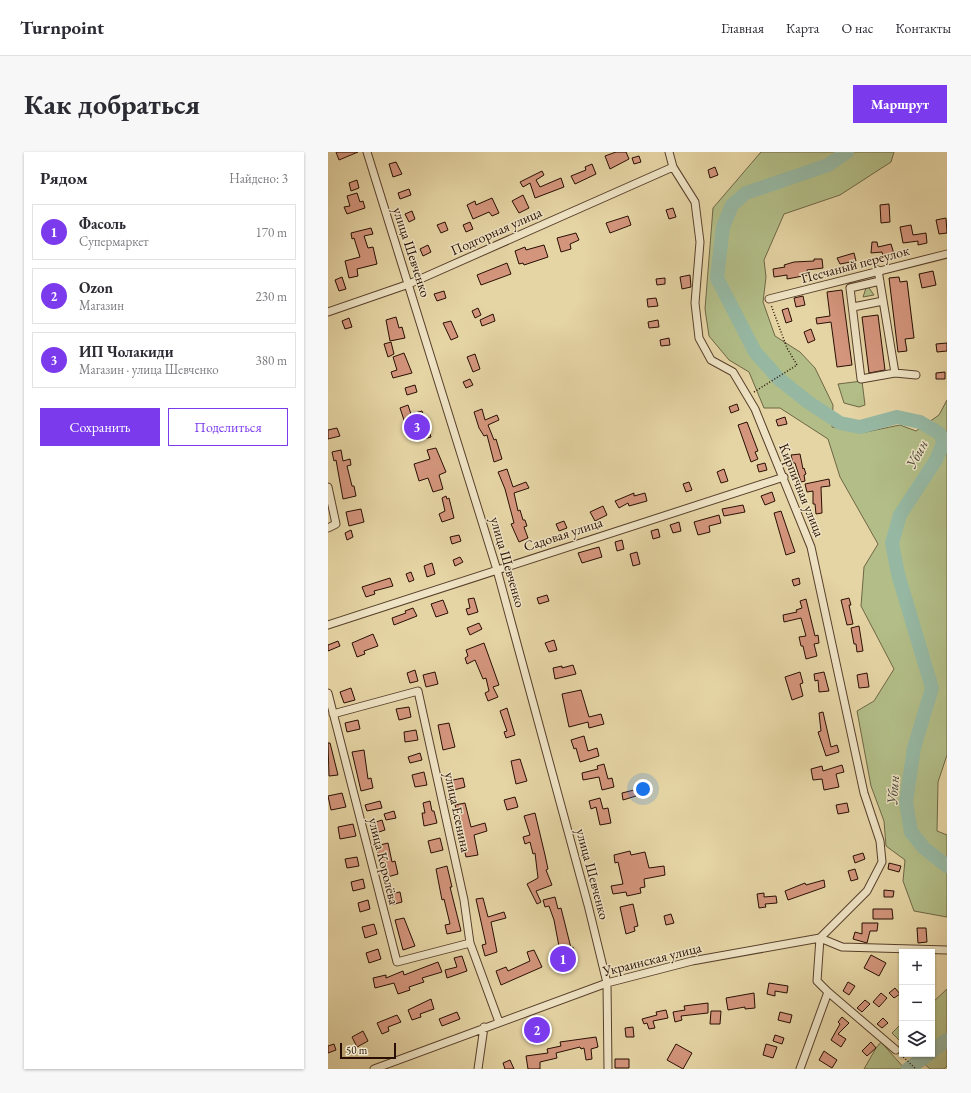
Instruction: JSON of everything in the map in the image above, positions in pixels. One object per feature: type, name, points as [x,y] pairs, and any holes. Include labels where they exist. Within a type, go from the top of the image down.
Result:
[{"type":"street","name":"улица Шевченко","points":[[367,152],[497,570],[588,905],[607,983],[608,1069]]},
{"type":"street","name":"Кирпичная улица","points":[[669,152],[673,167],[695,202],[700,242],[695,303],[700,338],[711,360],[733,372],[755,409],[784,476],[811,547],[864,793],[880,841],[882,862],[867,891],[820,938]]},
{"type":"street","name":"Подгорная улица","points":[[328,312],[409,284],[673,167]]},
{"type":"street","name":"Песчаный переулок","points":[[769,300],[878,270],[947,254]]},
{"type":"street","points":[[878,270],[895,373]]},
{"type":"street","points":[[880,281],[850,288],[861,379],[895,373],[916,375]]},
{"type":"street","points":[[853,307],[883,301]]},
{"type":"street","name":"Садовая улица","points":[[328,625],[784,476]]},
{"type":"street","points":[[328,487],[336,524],[328,528]]},
{"type":"street","name":"улица Есенина","points":[[333,714],[418,691],[464,900],[470,943],[499,1022]]},
{"type":"street","name":"улица Королёва","points":[[328,693],[397,962],[470,943]]},
{"type":"street","points":[[896,1050],[817,981],[820,938],[842,947],[947,950]]},
{"type":"street","name":"Украинская улица","points":[[374,1069],[484,1027],[607,983],[692,961],[820,938]]},
{"type":"street","points":[[800,1069],[828,992]]},
{"type":"street","points":[[478,1069],[484,1027]]},
{"type":"path","points":[[748,396],[797,365],[787,348],[769,300]]},
{"type":"path","points":[[896,1050],[916,1069]]},
{"type":"green space","points":[[761,152],[894,152],[891,162],[840,195],[784,214],[764,260],[766,277],[763,302],[775,336],[800,352],[815,368],[833,405],[832,427],[861,433],[900,425],[916,431],[939,415],[947,400],[947,755],[938,782],[937,831],[947,835],[947,917],[914,911],[903,881],[905,860],[886,846],[884,821],[871,786],[857,711],[874,701],[894,669],[861,606],[864,567],[878,544],[840,477],[828,439],[780,408],[764,408],[749,372],[729,360],[709,336],[705,309],[713,208]]},
{"type":"green space","points":[[867,285],[874,295],[863,297]]},
{"type":"green space","points":[[862,381],[865,405],[859,407],[844,403],[838,384]]},
{"type":"green space","points":[[947,989],[947,1066],[944,1069],[930,1069],[917,1057],[935,1057],[935,1000]]},
{"type":"green space","points":[[899,1026],[899,1040],[892,1033]]},
{"type":"green space","points":[[881,1042],[905,1069],[864,1069]]},
{"type":"building","points":[[336,152],[358,152],[339,160]]},
{"type":"building","points":[[616,152],[626,152],[629,159],[610,169],[605,156]]},
{"type":"building","points":[[639,156],[641,162],[634,164],[632,158]]},
{"type":"building","points":[[396,162],[402,174],[393,177],[389,164]]},
{"type":"building","points":[[592,164],[596,174],[575,184],[571,176],[586,170],[585,167]]},
{"type":"building","points":[[715,167],[718,175],[710,178],[708,170]]},
{"type":"building","points":[[542,171],[544,175],[536,180],[540,187],[561,178],[564,187],[535,198],[530,183],[523,187],[520,182]]},
{"type":"building","points":[[357,180],[359,188],[351,191],[349,183]]},
{"type":"building","points":[[409,189],[411,195],[400,199],[398,193]]},
{"type":"building","points":[[357,193],[360,202],[363,201],[365,208],[347,214],[344,207],[350,206],[347,196]]},
{"type":"building","points":[[523,195],[529,208],[519,213],[512,201]]},
{"type":"building","points":[[492,198],[499,213],[492,216],[489,212],[473,219],[467,205],[475,201],[476,205]]},
{"type":"building","points":[[889,204],[890,222],[881,223],[880,205]]},
{"type":"building","points":[[673,208],[676,217],[669,219],[666,210]]},
{"type":"building","points":[[412,211],[415,219],[409,222],[405,214]]},
{"type":"building","points":[[628,216],[631,225],[610,233],[606,223]]},
{"type":"building","points":[[946,218],[947,233],[939,234],[936,220]]},
{"type":"building","points":[[445,222],[448,230],[441,233],[437,225]]},
{"type":"building","points":[[470,222],[473,229],[466,232],[463,225]]},
{"type":"building","points":[[911,225],[913,235],[926,233],[927,243],[918,245],[918,241],[903,243],[900,227]]},
{"type":"building","points":[[371,228],[373,234],[364,236],[368,248],[373,247],[377,264],[357,269],[358,276],[349,278],[345,261],[360,257],[351,233]]},
{"type":"building","points":[[576,233],[579,240],[570,244],[571,249],[561,252],[557,238]]},
{"type":"building","points":[[872,242],[877,242],[878,247],[891,244],[894,254],[883,256],[882,252],[871,253]]},
{"type":"building","points":[[428,245],[431,252],[423,256],[420,249]]},
{"type":"building","points":[[544,245],[548,257],[524,265],[523,263],[519,264],[515,251],[525,247],[526,250]]},
{"type":"building","points":[[854,253],[856,261],[840,264],[837,258]]},
{"type":"building","points":[[814,259],[822,259],[823,268],[807,270],[808,275],[787,279],[787,275],[774,277],[773,269],[785,267],[784,265],[794,262],[814,261]]},
{"type":"building","points":[[507,263],[511,274],[481,285],[477,275]]},
{"type":"building","points":[[933,271],[936,285],[922,288],[919,274]]},
{"type":"building","points":[[690,275],[691,287],[682,289],[680,277]]},
{"type":"building","points":[[342,277],[346,289],[339,291],[335,280]]},
{"type":"building","points":[[899,277],[900,282],[907,281],[914,338],[905,339],[907,351],[898,352],[889,278]]},
{"type":"building","points":[[665,278],[665,284],[657,285],[656,279]]},
{"type":"building","points":[[842,290],[852,365],[837,367],[831,322],[817,324],[816,318],[830,316],[827,292]]},
{"type":"building","points":[[444,291],[446,298],[437,301],[434,294]]},
{"type":"building","points":[[803,296],[805,305],[796,307],[794,298]]},
{"type":"building","points":[[656,298],[658,306],[648,307],[647,299]]},
{"type":"building","points":[[478,308],[481,315],[475,318],[472,311]]},
{"type":"building","points":[[788,308],[792,321],[786,323],[782,310]]},
{"type":"building","points":[[493,314],[495,321],[482,326],[480,320]]},
{"type":"building","points":[[878,315],[885,370],[869,373],[862,317]]},
{"type":"building","points":[[396,317],[399,328],[402,327],[405,338],[390,341],[386,320]]},
{"type":"building","points":[[349,318],[352,327],[345,329],[342,321]]},
{"type":"building","points":[[658,320],[659,327],[649,328],[648,322]]},
{"type":"building","points":[[451,321],[458,337],[451,340],[443,323]]},
{"type":"building","points":[[811,329],[815,340],[808,343],[804,332]]},
{"type":"building","points":[[669,338],[670,345],[661,346],[660,340]]},
{"type":"building","points":[[391,342],[394,354],[388,357],[384,344]]},
{"type":"building","points":[[947,343],[947,351],[937,352],[936,344]]},
{"type":"building","points":[[404,353],[412,373],[393,378],[391,372],[397,370],[393,357]]},
{"type":"building","points":[[475,354],[480,369],[473,372],[467,357]]},
{"type":"building","points":[[945,372],[945,379],[936,379],[936,373]]},
{"type":"building","points":[[470,379],[473,385],[466,388],[463,382]]},
{"type":"building","points":[[415,385],[417,392],[407,395],[405,388]]},
{"type":"building","points":[[737,404],[739,410],[731,413],[729,407]]},
{"type":"building","points":[[408,405],[411,414],[422,411],[431,437],[420,440],[418,432],[409,435],[400,408]]},
{"type":"building","points":[[482,409],[485,420],[497,415],[499,420],[488,425],[494,440],[496,439],[502,459],[494,462],[487,435],[484,436],[479,428],[474,412]]},
{"type":"building","points":[[785,417],[787,424],[778,426],[776,420]]},
{"type":"building","points":[[747,422],[758,451],[755,452],[758,459],[751,462],[738,425]]},
{"type":"building","points":[[337,428],[340,436],[328,439],[328,430]]},
{"type":"building","points":[[436,448],[446,472],[439,475],[443,489],[433,492],[428,478],[419,481],[414,464],[430,459],[427,450]]},
{"type":"building","points":[[341,450],[343,461],[350,459],[351,465],[347,466],[356,496],[343,499],[336,460],[334,461],[332,452]]},
{"type":"building","points":[[800,454],[803,469],[804,468],[806,474],[804,475],[805,481],[801,482],[791,455]]},
{"type":"building","points":[[765,463],[767,470],[759,472],[757,465]]},
{"type":"building","points":[[507,469],[513,487],[526,482],[529,488],[514,493],[518,511],[520,510],[523,520],[525,520],[527,526],[524,527],[528,538],[519,542],[511,524],[514,523],[505,489],[498,472]]},
{"type":"building","points":[[724,469],[728,481],[721,483],[717,472]]},
{"type":"building","points":[[829,479],[830,486],[821,487],[822,513],[816,514],[815,504],[813,504],[813,491],[807,492],[805,484]]},
{"type":"building","points":[[689,482],[692,490],[686,492],[683,484]]},
{"type":"building","points":[[772,492],[775,501],[765,505],[761,496]]},
{"type":"building","points":[[634,493],[634,496],[645,493],[647,501],[629,506],[628,503],[619,508],[615,501]]},
{"type":"building","points":[[446,496],[447,499],[449,498],[454,518],[442,522],[439,514],[445,511],[442,498]]},
{"type":"building","points":[[743,505],[745,512],[724,516],[722,509]]},
{"type":"building","points":[[603,506],[607,515],[595,521],[590,512]]},
{"type":"building","points":[[361,509],[364,522],[349,526],[346,512]]},
{"type":"building","points":[[781,511],[795,552],[786,555],[774,513]]},
{"type":"building","points":[[719,515],[721,523],[709,526],[710,532],[698,535],[694,522]]},
{"type":"building","points":[[564,521],[567,528],[559,531],[556,524]]},
{"type":"building","points":[[679,522],[681,531],[673,533],[670,525]]},
{"type":"building","points":[[658,529],[660,537],[653,539],[651,531]]},
{"type":"building","points":[[351,530],[353,537],[347,540],[345,533]]},
{"type":"building","points":[[459,535],[461,541],[452,544],[450,537]]},
{"type":"building","points":[[622,540],[624,549],[617,551],[615,542]]},
{"type":"building","points":[[599,547],[602,557],[582,563],[578,553]]},
{"type":"building","points":[[637,552],[640,564],[633,566],[630,554]]},
{"type":"building","points":[[460,557],[463,562],[455,566],[453,560]]},
{"type":"building","points":[[432,563],[435,574],[427,577],[424,566]]},
{"type":"building","points":[[411,572],[414,580],[409,582],[406,574]]},
{"type":"building","points":[[390,578],[393,586],[374,591],[375,594],[366,597],[362,587]]},
{"type":"building","points":[[799,578],[800,584],[794,586],[792,580]]},
{"type":"building","points":[[547,595],[549,601],[539,604],[537,598]]},
{"type":"building","points":[[474,598],[478,612],[468,615],[466,609],[470,608],[468,599]]},
{"type":"building","points":[[849,598],[853,624],[847,625],[841,600]]},
{"type":"building","points":[[806,599],[815,636],[818,635],[819,643],[814,644],[817,656],[806,659],[799,637],[806,636],[801,618],[784,622],[783,615],[797,612],[796,610],[802,608],[800,601]]},
{"type":"building","points":[[443,600],[448,613],[436,617],[431,604]]},
{"type":"building","points":[[413,608],[417,616],[394,625],[392,618],[406,613],[405,611]]},
{"type":"building","points":[[479,623],[482,629],[470,635],[467,628]]},
{"type":"building","points":[[859,626],[863,651],[857,652],[851,628]]},
{"type":"building","points":[[373,634],[378,646],[364,651],[365,654],[357,657],[352,643]]},
{"type":"building","points":[[554,640],[557,650],[549,652],[545,643]]},
{"type":"building","points":[[338,641],[340,646],[328,651],[328,645]]},
{"type":"building","points":[[484,643],[499,685],[493,687],[498,697],[488,701],[485,693],[489,691],[486,678],[483,679],[475,660],[467,664],[465,658],[468,656],[466,650]]},
{"type":"building","points":[[573,665],[576,674],[555,679],[553,668],[562,666],[562,668]]},
{"type":"building","points":[[415,670],[418,681],[410,683],[407,673]]},
{"type":"building","points":[[435,672],[438,684],[426,687],[423,675]]},
{"type":"building","points":[[800,672],[803,683],[800,684],[803,696],[792,700],[785,677]]},
{"type":"building","points":[[824,672],[829,691],[819,692],[818,680],[815,681],[814,674]]},
{"type":"building","points":[[867,673],[869,687],[859,688],[857,675]]},
{"type":"building","points":[[351,688],[355,700],[344,703],[340,692]]},
{"type":"building","points":[[581,690],[589,717],[601,714],[604,724],[589,728],[588,722],[569,727],[562,694]]},
{"type":"building","points":[[409,707],[411,717],[399,720],[396,709]]},
{"type":"building","points":[[507,708],[515,735],[506,738],[504,732],[507,731],[500,711]]},
{"type":"building","points":[[823,712],[831,747],[837,745],[839,752],[826,756],[818,732],[821,731],[819,713]]},
{"type":"building","points":[[358,720],[360,729],[347,732],[345,723]]},
{"type":"building","points":[[449,723],[455,747],[443,750],[438,725]]},
{"type":"building","points":[[416,730],[418,740],[405,742],[404,732]]},
{"type":"building","points":[[584,736],[588,751],[597,748],[599,756],[580,762],[576,748],[574,749],[571,740]]},
{"type":"building","points":[[328,743],[330,743],[338,775],[329,776]]},
{"type":"building","points":[[364,750],[368,779],[371,778],[373,788],[361,791],[352,752]]},
{"type":"building","points":[[420,753],[422,760],[410,763],[408,757]]},
{"type":"building","points":[[520,759],[527,781],[516,784],[511,761]]},
{"type":"building","points":[[604,764],[608,779],[612,778],[614,787],[602,790],[599,777],[583,780],[582,773],[598,769],[597,766]]},
{"type":"building","points":[[842,765],[844,772],[836,774],[839,787],[824,790],[822,779],[813,780],[811,769],[822,766],[823,771]]},
{"type":"building","points":[[424,772],[427,785],[415,787],[412,775]]},
{"type":"building","points":[[463,778],[465,787],[450,791],[448,781]]},
{"type":"building","points":[[634,790],[636,796],[623,800],[622,793]]},
{"type":"building","points":[[342,793],[346,807],[331,810],[328,796]]},
{"type":"building","points":[[515,797],[518,807],[507,810],[504,800]]},
{"type":"building","points":[[600,798],[603,809],[608,808],[611,823],[600,825],[596,807],[591,809],[589,801]]},
{"type":"building","points":[[380,801],[382,808],[367,811],[365,805]]},
{"type":"building","points":[[430,801],[437,823],[424,826],[422,813],[425,813],[423,803]]},
{"type":"building","points":[[465,803],[471,827],[485,823],[487,831],[474,835],[478,855],[466,857],[462,838],[460,839],[458,830],[457,821],[459,820],[455,805]]},
{"type":"building","points":[[847,803],[849,812],[838,814],[836,805]]},
{"type":"building","points":[[394,811],[396,818],[386,820],[384,814]]},
{"type":"building","points":[[535,813],[548,869],[546,870],[552,885],[536,891],[541,902],[537,904],[527,884],[538,878],[535,853],[533,854],[530,842],[525,844],[523,837],[530,835],[524,816]]},
{"type":"building","points":[[382,820],[385,830],[373,834],[370,824]]},
{"type":"building","points":[[353,824],[356,836],[340,839],[338,827]]},
{"type":"building","points":[[440,838],[443,850],[431,853],[428,841]]},
{"type":"building","points":[[388,843],[392,862],[395,861],[398,874],[384,878],[376,846]]},
{"type":"building","points":[[630,851],[631,855],[645,852],[649,868],[664,866],[665,875],[644,879],[645,887],[640,888],[641,893],[627,896],[626,892],[613,894],[611,886],[623,884],[618,862],[615,863],[614,855]]},
{"type":"building","points":[[863,853],[865,859],[855,863],[853,856]]},
{"type":"building","points":[[357,857],[359,866],[347,868],[345,859]]},
{"type":"building","points":[[889,863],[901,866],[899,872],[888,869]]},
{"type":"building","points":[[447,866],[452,887],[450,887],[461,931],[447,934],[445,925],[450,924],[444,899],[442,900],[436,869]]},
{"type":"building","points":[[855,869],[858,879],[851,881],[848,871]]},
{"type":"building","points":[[363,879],[365,888],[353,891],[351,882]]},
{"type":"building","points":[[824,880],[825,887],[788,900],[785,891],[805,883],[806,885]]},
{"type":"building","points":[[884,890],[894,891],[893,897],[884,897]]},
{"type":"building","points":[[400,892],[402,902],[391,905],[389,894]]},
{"type":"building","points":[[764,893],[764,897],[776,896],[777,903],[765,904],[766,907],[759,908],[757,894]]},
{"type":"building","points":[[555,897],[558,909],[561,908],[571,948],[573,947],[576,958],[562,962],[554,920],[549,906],[545,907],[543,900]]},
{"type":"building","points":[[483,898],[488,917],[504,912],[506,918],[491,922],[497,952],[485,956],[482,945],[486,944],[476,899]]},
{"type":"building","points":[[368,900],[370,909],[360,912],[358,903]]},
{"type":"building","points":[[633,904],[638,926],[634,927],[635,931],[626,934],[620,907]]},
{"type":"building","points":[[873,909],[892,909],[893,919],[873,919]]},
{"type":"building","points":[[671,914],[674,923],[666,925],[664,916]]},
{"type":"building","points":[[404,918],[415,946],[403,950],[395,920]]},
{"type":"building","points":[[862,923],[878,923],[877,931],[870,931],[867,943],[853,939],[855,932],[862,934]]},
{"type":"building","points":[[374,924],[377,934],[365,938],[362,927]]},
{"type":"building","points":[[917,928],[926,928],[927,942],[918,943]]},
{"type":"building","points":[[378,949],[381,959],[369,963],[366,953]]},
{"type":"building","points":[[534,950],[542,967],[501,985],[496,971],[506,967],[508,971],[530,961],[527,952]]},
{"type":"building","points":[[871,955],[886,963],[879,976],[864,968]]},
{"type":"building","points":[[462,956],[467,971],[447,978],[445,970],[457,967],[454,958]]},
{"type":"building","points":[[438,962],[442,972],[422,978],[424,982],[409,987],[410,990],[398,994],[394,983],[375,988],[373,978],[386,975],[386,978],[403,971],[404,975]]},
{"type":"building","points":[[848,982],[855,986],[849,995],[843,991]]},
{"type":"building","points":[[769,983],[788,986],[787,993],[775,991],[775,996],[767,994]]},
{"type":"building","points":[[895,988],[899,995],[894,998],[889,993]]},
{"type":"building","points":[[754,993],[755,1008],[745,1009],[745,1007],[728,1010],[726,998]]},
{"type":"building","points":[[881,993],[887,998],[879,1007],[873,1002]]},
{"type":"building","points":[[431,999],[434,1009],[420,1014],[421,1017],[412,1020],[408,1010]]},
{"type":"building","points":[[865,1000],[870,1004],[862,1012],[857,1008]]},
{"type":"building","points":[[708,1003],[708,1013],[681,1016],[682,1020],[675,1022],[673,1012],[685,1010],[684,1006]]},
{"type":"building","points":[[666,1010],[668,1018],[653,1021],[655,1028],[649,1029],[647,1023],[644,1024],[642,1019],[657,1015],[656,1012]]},
{"type":"building","points":[[711,1011],[721,1011],[720,1024],[710,1024]]},
{"type":"building","points":[[457,1012],[460,1019],[442,1026],[439,1019]]},
{"type":"building","points":[[780,1012],[792,1015],[790,1023],[778,1020]]},
{"type":"building","points":[[397,1015],[401,1022],[388,1027],[389,1031],[382,1034],[377,1023]]},
{"type":"building","points":[[842,1017],[849,1023],[838,1034],[846,1039],[841,1047],[831,1040],[840,1024],[838,1022]]},
{"type":"building","points":[[883,1018],[888,1023],[882,1028],[877,1024]]},
{"type":"building","points":[[540,1024],[542,1031],[536,1033],[534,1026]]},
{"type":"building","points":[[633,1027],[634,1037],[626,1037],[625,1028]]},
{"type":"building","points":[[363,1031],[368,1041],[357,1047],[352,1037]]},
{"type":"building","points":[[775,1035],[784,1038],[782,1044],[773,1041]]},
{"type":"building","points":[[596,1037],[598,1047],[591,1049],[592,1059],[586,1060],[584,1048],[581,1049],[580,1047],[556,1053],[557,1058],[540,1062],[540,1069],[528,1069],[526,1056],[548,1053],[547,1049],[561,1046],[560,1042]]},
{"type":"building","points":[[871,1042],[876,1048],[867,1056],[862,1051]]},
{"type":"building","points":[[334,1044],[336,1050],[328,1053],[328,1046]]},
{"type":"building","points":[[676,1044],[692,1053],[683,1069],[667,1060]]},
{"type":"building","points":[[766,1044],[777,1047],[773,1058],[763,1055]]},
{"type":"building","points":[[824,1051],[837,1060],[832,1068],[819,1060]]},
{"type":"building","points":[[615,1059],[629,1059],[629,1068],[615,1068]]},
{"type":"building","points":[[510,1060],[514,1069],[505,1069],[503,1063]]},
{"type":"waterway","name":"Убин","points":[[847,152],[828,165],[746,193],[732,205],[723,227],[717,278],[755,352],[779,379],[808,402],[840,423],[860,427],[897,417],[920,422],[939,433],[944,441],[936,460],[900,515],[892,543],[898,574],[932,688],[914,748],[906,802],[911,832],[924,848],[947,866]]},
{"type":"waterway","name":"Убин","points":[[935,1049],[947,1040]]},
{"type":"waterway","name":"Убин","points":[[908,1069],[925,1057]]},
{"type":"place","name":"ИП Чолакиди","points":[[417,427]]},
{"type":"place","name":"Фасоль","points":[[563,959]]},
{"type":"place","name":"Ozon","points":[[537,1030]]}]
